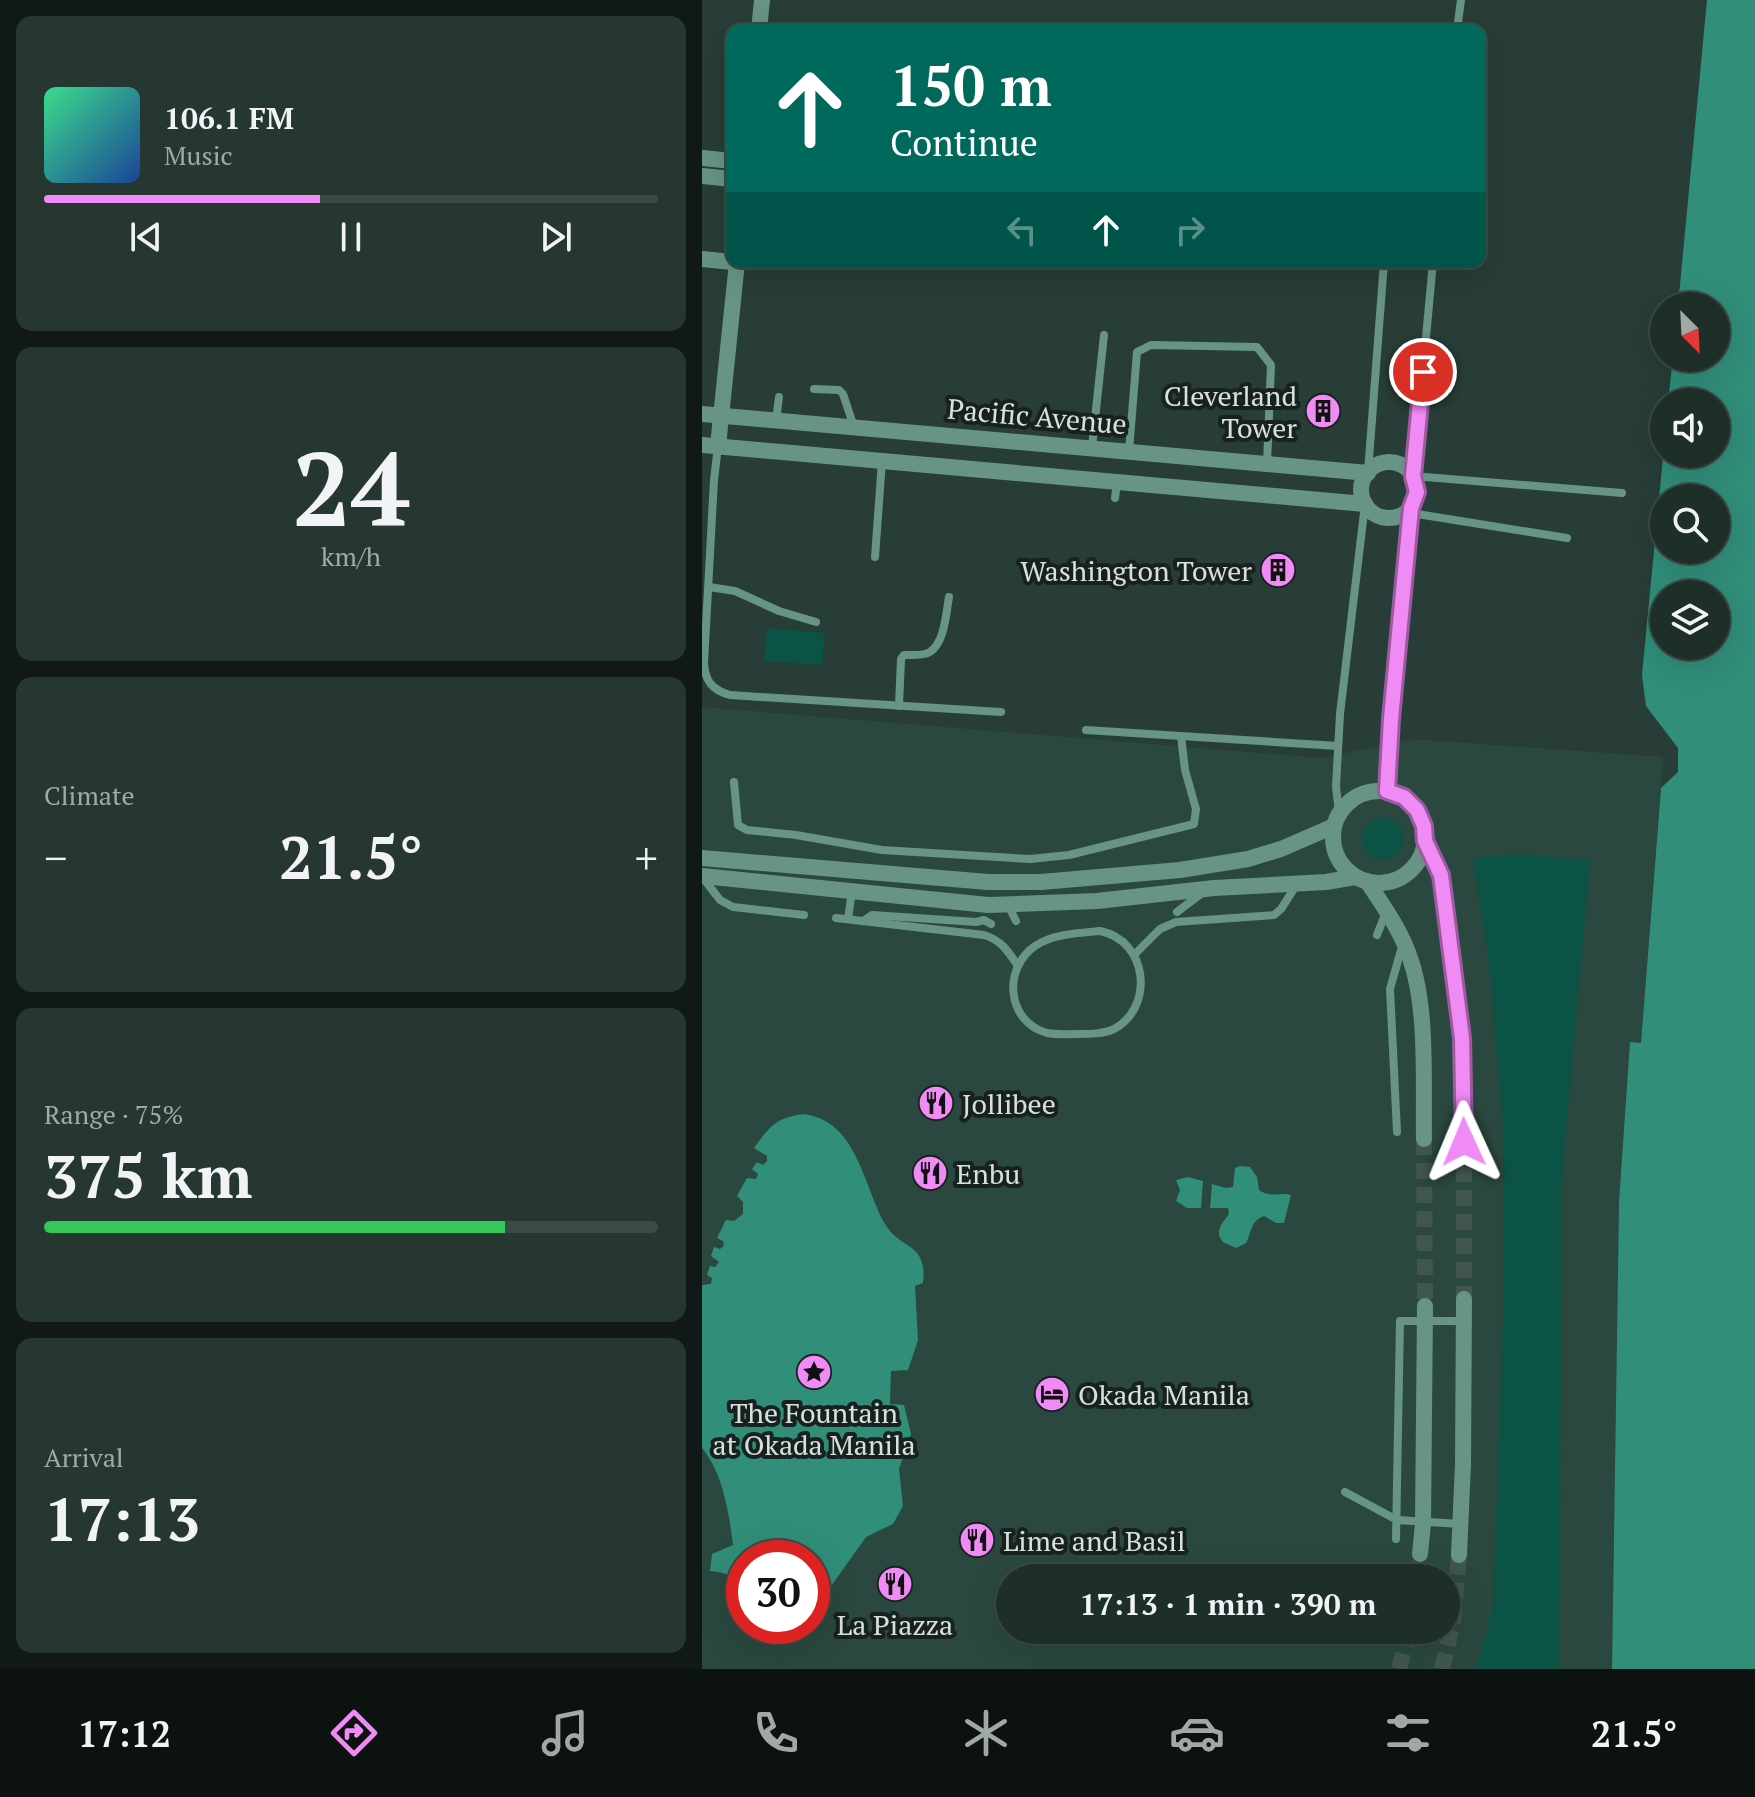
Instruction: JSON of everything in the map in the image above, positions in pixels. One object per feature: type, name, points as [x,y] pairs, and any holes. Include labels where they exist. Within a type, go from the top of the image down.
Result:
[{"type":"street","points":[[760,24],[762,0]]},
{"type":"street","points":[[702,158],[726,160]]},
{"type":"street","points":[[702,176],[726,178]]},
{"type":"street","points":[[702,259],[726,261]]},
{"type":"street","points":[[710,446],[721,416],[734,268]]},
{"type":"street","name":"Pacific Avenue","points":[[702,414],[1368,473]]},
{"type":"street","name":"Pacific Avenue","points":[[710,446],[882,460],[1116,489],[1365,504]]},
{"type":"street","points":[[1391,462],[1400,464],[1413,476],[1417,492],[1411,510],[1387,518],[1371,511],[1365,504],[1362,484],[1374,467],[1391,462]]},
{"type":"street","points":[[702,858],[988,882],[1041,882],[1180,870],[1248,859],[1281,849],[1336,819],[1355,797],[1376,790],[1404,797],[1417,810],[1424,826],[1425,841],[1420,858],[1409,872],[1393,881],[1361,879],[1208,889],[1097,901],[1008,905],[702,877]]},
{"type":"street","points":[[1336,819],[1334,849],[1346,869],[1361,879],[1386,911],[1412,964],[1420,1015],[1424,1139]]},
{"type":"street","points":[[1425,841],[1441,875],[1454,957],[1462,1038],[1464,1142]]},
{"type":"street","points":[[1459,1555],[1462,1525],[1464,1299]]},
{"type":"street","points":[[1420,1554],[1425,1314]]},
{"type":"lane","points":[[1458,24],[1461,0]]},
{"type":"lane","points":[[1368,473],[1384,268]]},
{"type":"lane","points":[[1432,268],[1413,476],[1622,493]]},
{"type":"lane","points":[[1092,447],[1104,335]]},
{"type":"lane","points":[[1129,451],[1137,352],[1151,345],[1257,347],[1271,365],[1267,464]]},
{"type":"lane","points":[[814,389],[839,390],[854,427]]},
{"type":"lane","points":[[776,420],[779,397]]},
{"type":"lane","points":[[710,446],[705,674],[708,682],[721,693],[1001,712]]},
{"type":"lane","points":[[875,557],[882,460]]},
{"type":"lane","points":[[1336,819],[1338,746],[1365,504]]},
{"type":"lane","points":[[1387,791],[1411,510],[1567,538]]},
{"type":"lane","points":[[709,587],[735,591],[779,611],[816,622]]},
{"type":"lane","points":[[899,706],[901,659],[904,655],[927,654],[935,647],[944,627],[949,597]]},
{"type":"lane","points":[[1086,730],[1338,746]]},
{"type":"lane","points":[[734,782],[738,825],[747,830],[896,851],[1030,859],[1056,857],[1194,824],[1196,809],[1185,770],[1181,736]]},
{"type":"lane","points":[[702,877],[720,900],[729,905],[804,915]]},
{"type":"lane","points":[[1135,954],[1160,929],[1176,922],[1274,915],[1297,884]]},
{"type":"lane","points":[[1177,912],[1208,889]]},
{"type":"lane","points":[[848,919],[852,891]]},
{"type":"lane","points":[[926,919],[928,899]]},
{"type":"lane","points":[[1008,905],[1016,921]]},
{"type":"lane","points":[[1377,935],[1386,911]]},
{"type":"lane","points":[[863,921],[872,915],[984,920],[991,924]]},
{"type":"lane","points":[[836,918],[975,933],[994,938],[1018,966]]},
{"type":"lane","points":[[1100,931],[1111,934],[1122,939],[1135,954],[1140,977],[1136,1004],[1122,1023],[1105,1032],[1049,1033],[1030,1024],[1018,1010],[1012,993],[1018,966],[1036,945],[1068,935],[1100,931]]},
{"type":"lane","points":[[1396,1128],[1390,989],[1403,941]]},
{"type":"lane","points":[[1396,1539],[1400,1321],[1425,1314],[1464,1321]]},
{"type":"lane","points":[[1345,1492],[1397,1520],[1462,1525]]},
{"type":"shaded area","points":[[1707,0],[1755,0],[1755,1669],[1612,1669],[1619,1202],[1630,1042],[1641,1043],[1661,788],[1678,772],[1678,748],[1646,706],[1642,675],[1650,592],[1650,660],[1730,660],[1730,580],[1651,580],[1653,564],[1730,564],[1730,484],[1660,484],[1662,468],[1730,468],[1730,388],[1670,388],[1671,372],[1730,372],[1730,292],[1679,292]]},
{"type":"shaded area","points":[[767,628],[825,633],[822,665],[764,661]]},
{"type":"shaded area","points":[[702,707],[1322,758],[1412,739],[1663,757],[1641,1044],[1630,1043],[1619,1202],[1612,1669],[702,1669]]},
{"type":"shaded area","points":[[1383,818],[1398,824],[1404,839],[1398,854],[1383,860],[1368,854],[1362,839],[1368,824]]},
{"type":"shaded area","points":[[1517,854],[1590,860],[1561,1186],[1560,1669],[1476,1669],[1493,1604],[1503,1322],[1503,1130],[1490,969],[1473,859]]},
{"type":"shaded area","points":[[803,1114],[821,1119],[836,1128],[856,1157],[885,1224],[917,1253],[923,1270],[923,1283],[915,1286],[918,1340],[908,1370],[891,1371],[890,1404],[904,1405],[911,1434],[899,1469],[903,1506],[893,1524],[866,1537],[830,1588],[830,1540],[732,1540],[720,1481],[702,1448],[702,1285],[711,1284],[712,1278],[707,1275],[710,1266],[715,1267],[719,1262],[711,1256],[714,1247],[720,1249],[724,1246],[723,1241],[717,1238],[726,1220],[734,1221],[743,1214],[743,1202],[737,1196],[747,1178],[756,1179],[758,1174],[752,1169],[757,1162],[763,1165],[767,1161],[767,1156],[754,1148],[774,1124]]},
{"type":"shaded area","points":[[1250,1167],[1257,1177],[1259,1190],[1291,1195],[1284,1223],[1276,1223],[1264,1216],[1259,1218],[1246,1243],[1236,1248],[1223,1242],[1219,1235],[1229,1214],[1228,1208],[1210,1208],[1212,1184],[1233,1187],[1235,1168]]},
{"type":"shaded area","points":[[1188,1177],[1203,1181],[1201,1208],[1187,1208],[1176,1201],[1180,1190],[1176,1180]]},
{"type":"shaded area","points":[[726,1548],[726,1574],[710,1571],[712,1554]]},
{"type":"tunnel","points":[[1424,1139],[1425,1306]]},
{"type":"tunnel","points":[[1464,1142],[1464,1299]]},
{"type":"tunnel","points":[[1419,1564],[1420,1554]]},
{"type":"tunnel","points":[[1442,1669],[1453,1622],[1459,1555]]},
{"type":"tunnel","points":[[1399,1669],[1405,1644]]},
{"type":"place","name":"Cleverland Tower","points":[[1323,411]]},
{"type":"place","name":"Washington Tower","points":[[1278,570]]},
{"type":"place","name":"Jollibee","points":[[936,1103]]},
{"type":"place","name":"Enbu","points":[[930,1173]]},
{"type":"place","name":"The Fountain at Okada Manila","points":[[814,1372]]},
{"type":"place","name":"Okada Manila","points":[[1052,1394]]},
{"type":"place","name":"Lime and Basil","points":[[977,1540]]},
{"type":"place","name":"La Piazza","points":[[895,1584]]},
{"type":"route","points":[[1423,372],[1413,476],[1417,492],[1411,508],[1387,791],[1404,797],[1417,810],[1422,818],[1425,841],[1441,875],[1454,957],[1462,1038],[1464,1142]]}]
